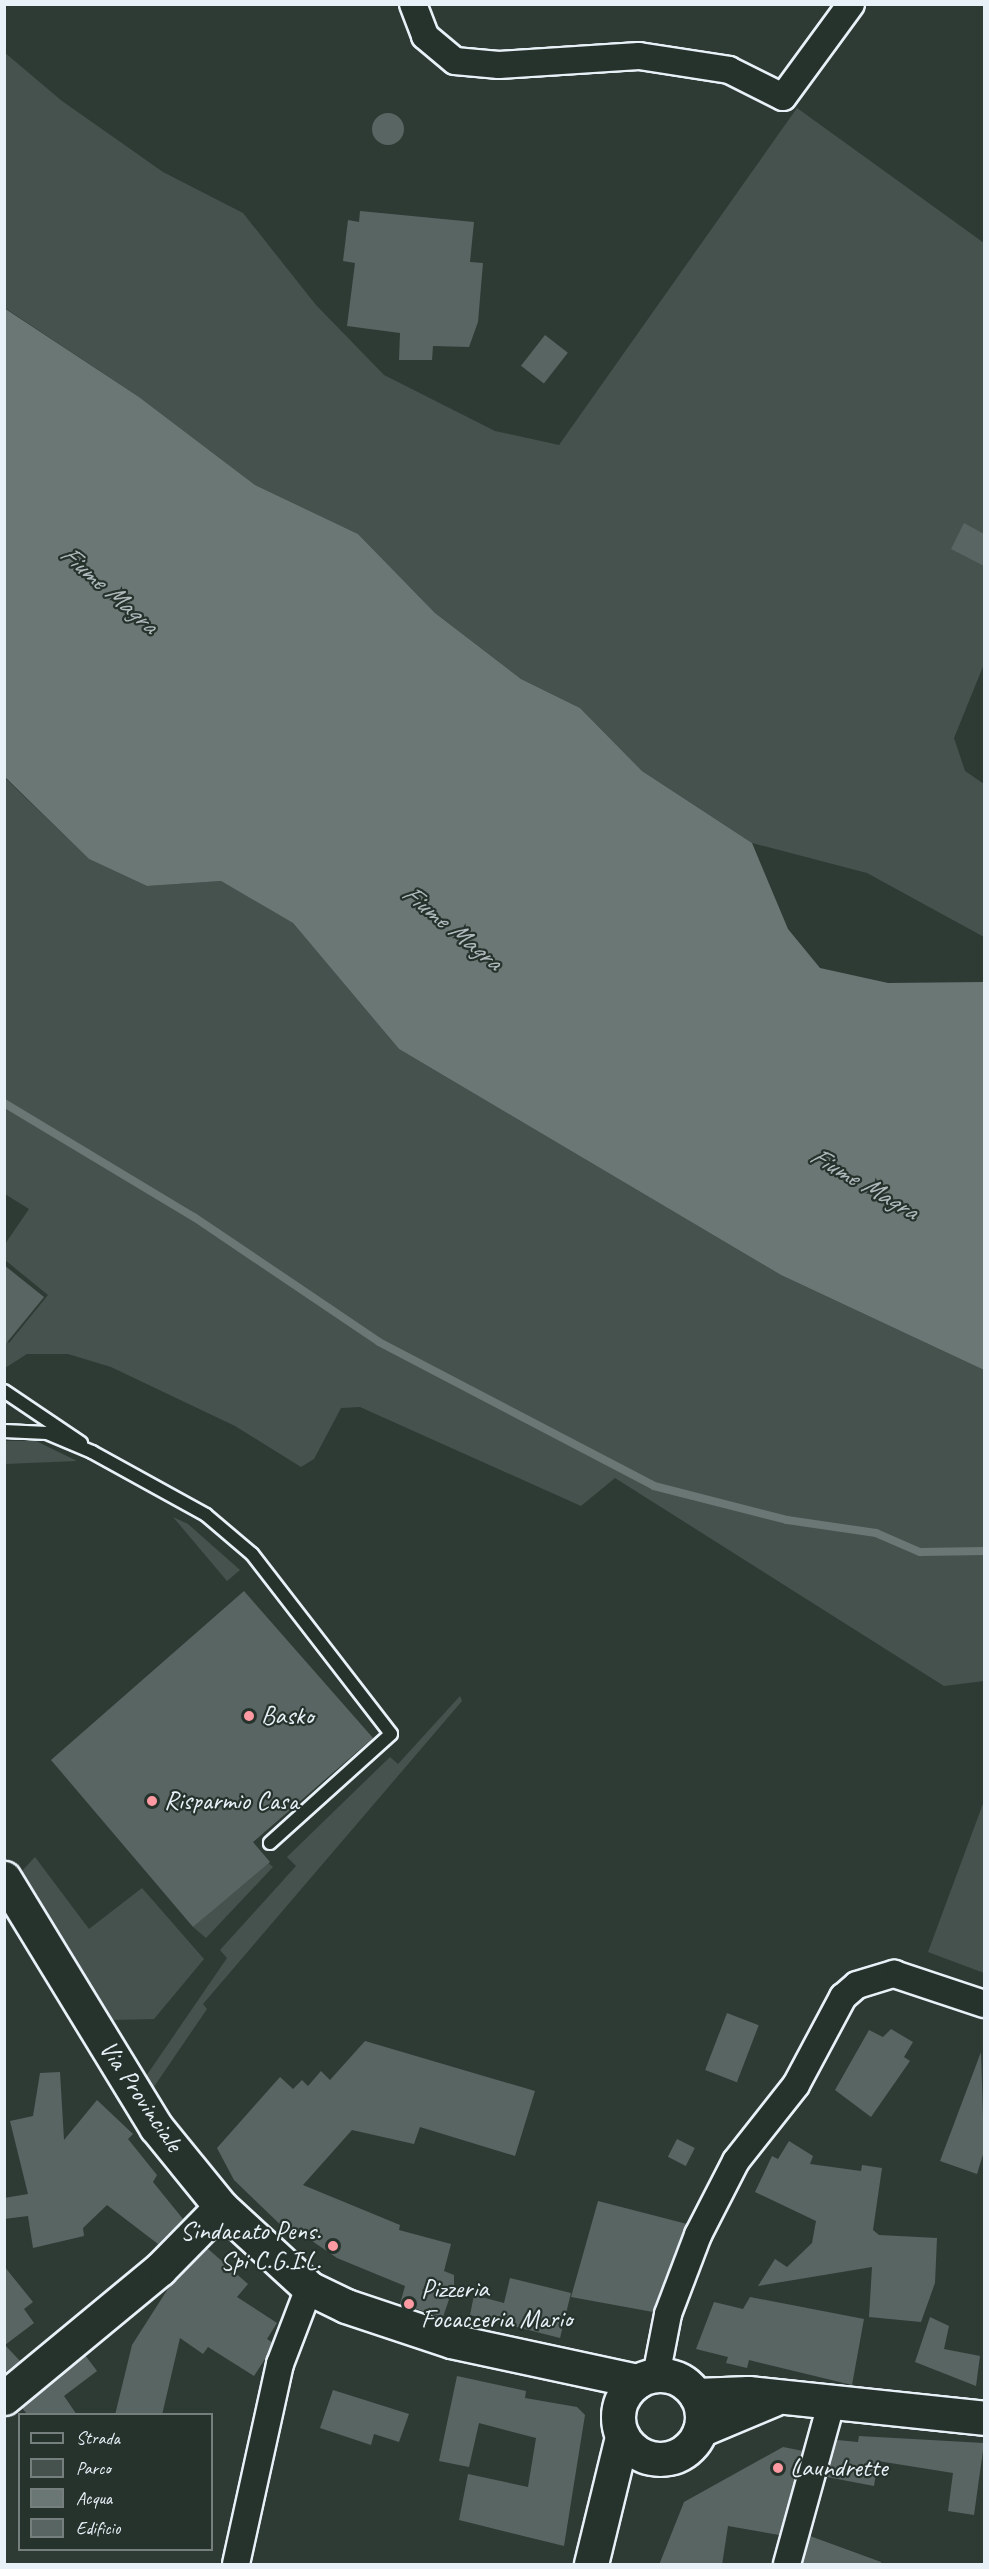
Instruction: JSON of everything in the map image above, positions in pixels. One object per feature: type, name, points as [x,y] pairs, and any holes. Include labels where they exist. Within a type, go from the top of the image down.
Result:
[{"type":"main road","name":"Via Provinciale","points":[[4,1878],[156,2127],[221,2207],[309,2288],[346,2306],[440,2338],[565,2366],[621,2422],[636,2452],[655,2460]]},
{"type":"main road","points":[[4,2398],[152,2276],[221,2207]]},
{"type":"main road","points":[[565,2366],[647,2378],[679,2380],[696,2395],[700,2430]]},
{"type":"main road","points":[[591,2565],[605,2514],[621,2422],[647,2378]]},
{"type":"main road","points":[[696,2395],[748,2393],[774,2399],[832,2401],[984,2418]]},
{"type":"main road","points":[[605,2514],[655,2460],[682,2453],[700,2430],[774,2399]]},
{"type":"street","points":[[413,4],[425,36],[455,61],[499,65],[639,56],[729,70],[783,97],[851,4]]},
{"type":"street","points":[[647,2378],[698,2235],[736,2161],[796,2085],[843,1997],[858,1985],[894,1974],[984,2004]]},
{"type":"street","points":[[236,2565],[280,2364],[309,2288]]},
{"type":"street","points":[[787,2565],[832,2401]]},
{"type":"lane","points":[[4,1391],[92,1452]]},
{"type":"lane","points":[[4,1431],[38,1431],[92,1452],[170,1492],[252,1554],[391,1734],[270,1843]]},
{"type":"green space","points":[[4,52],[62,101],[163,172],[243,213],[316,305],[384,375],[495,431],[559,445],[797,108],[984,243],[984,664],[954,738],[965,771],[984,784],[984,937],[867,873],[752,843],[642,771],[580,708],[521,679],[435,613],[358,534],[255,485],[139,397],[5,308]]},
{"type":"green space","points":[[4,777],[89,859],[147,886],[221,881],[293,923],[399,1049],[781,1275],[984,1370],[984,1681],[944,1686],[615,1478],[581,1506],[360,1407],[341,1408],[314,1459],[301,1467],[235,1426],[111,1367],[68,1354],[27,1354],[5,1368],[5,1340],[9,1343],[48,1295],[5,1260],[5,1244],[29,1209],[5,1194]]},
{"type":"green space","points":[[5,1441],[36,1441],[77,1461],[5,1464]]},
{"type":"green space","points":[[173,1517],[188,1524],[240,1570],[227,1581]]},
{"type":"green space","points":[[460,1696],[462,1701],[203,2004],[207,2009],[147,2097],[140,2085],[227,1958],[220,1950],[296,1866],[287,1857],[390,1757],[398,1764]]},
{"type":"green space","points":[[984,1801],[984,1973],[928,1952]]},
{"type":"green space","points":[[35,1857],[89,1929],[142,1888],[204,1959],[154,2019],[111,2020],[20,1873]]},
{"type":"green space","points":[[267,1862],[273,1867],[206,1938],[193,1927]]},
{"type":"water","name":"Fiume Magra","points":[[4,308],[139,397],[255,485],[358,534],[435,613],[521,679],[580,708],[642,771],[752,843],[788,929],[820,968],[888,983],[984,982],[984,1370],[781,1275],[399,1049],[293,923],[221,881],[147,886],[89,859],[5,777]]},
{"type":"building","points":[[388,113],[400,117],[404,129],[400,141],[388,145],[376,141],[372,129],[376,117]]},
{"type":"building","points":[[360,211],[474,222],[470,262],[483,263],[478,322],[469,347],[433,346],[432,360],[399,360],[400,333],[347,326],[355,263],[343,261],[348,220],[359,222]]},
{"type":"building","points":[[545,335],[568,353],[544,384],[521,366]]},
{"type":"building","points":[[964,523],[984,534],[984,566],[951,549]]},
{"type":"building","points":[[4,1265],[44,1297],[4,1346]]},
{"type":"building","points":[[244,1591],[373,1738],[253,1842],[270,1862],[193,1927],[51,1760]]},
{"type":"building","points":[[727,2013],[759,2025],[737,2082],[705,2070]]},
{"type":"building","points":[[891,2029],[913,2042],[904,2057],[910,2061],[871,2117],[835,2090],[869,2030],[883,2037]]},
{"type":"building","points":[[365,2041],[535,2091],[515,2156],[420,2127],[414,2144],[352,2130],[303,2185],[400,2225],[399,2230],[451,2244],[444,2271],[454,2275],[454,2285],[443,2317],[400,2304],[405,2286],[337,2258],[296,2230],[290,2234],[234,2180],[217,2148],[280,2077],[293,2089],[302,2080],[308,2086],[321,2071],[330,2080]]},
{"type":"building","points":[[981,2052],[984,2151],[977,2174],[940,2161]]},
{"type":"building","points":[[60,2072],[64,2140],[97,2100],[133,2134],[128,2139],[157,2175],[153,2182],[183,2219],[158,2244],[107,2205],[83,2228],[84,2236],[33,2248],[28,2216],[4,2219],[4,2198],[28,2194],[10,2121],[33,2116],[40,2073]]},
{"type":"building","points":[[677,2139],[695,2148],[686,2166],[668,2157]]},
{"type":"building","points":[[789,2141],[813,2156],[810,2164],[861,2171],[862,2165],[882,2168],[873,2230],[879,2235],[937,2238],[935,2283],[921,2322],[869,2317],[872,2267],[758,2286],[775,2259],[787,2267],[812,2243],[816,2221],[755,2192],[772,2156],[778,2159]]},
{"type":"building","points":[[598,2201],[687,2224],[653,2312],[571,2297]]},
{"type":"building","points":[[207,2248],[248,2284],[237,2297],[277,2323],[267,2339],[272,2342],[267,2356],[254,2376],[208,2347],[203,2354],[180,2338],[162,2413],[115,2413],[132,2345],[171,2284]]},
{"type":"building","points":[[4,2266],[33,2302],[24,2309],[34,2323],[5,2345],[20,2361],[4,2373]]},
{"type":"building","points":[[510,2278],[571,2293],[560,2338],[470,2315],[474,2295],[504,2303]]},
{"type":"building","points":[[750,2297],[864,2319],[852,2385],[749,2360],[747,2368],[726,2363],[728,2357],[696,2349],[714,2302],[743,2309]]},
{"type":"building","points":[[930,2317],[949,2326],[944,2349],[980,2356],[976,2386],[915,2362]]},
{"type":"building","points":[[85,2355],[97,2371],[64,2396],[76,2413],[26,2413],[22,2408]]},
{"type":"building","points":[[457,2376],[526,2391],[525,2398],[577,2407],[585,2415],[564,2546],[459,2520],[468,2474],[528,2487],[536,2438],[479,2423],[469,2467],[439,2461]]},
{"type":"building","points":[[333,2390],[409,2414],[399,2442],[374,2434],[371,2445],[320,2428]]},
{"type":"building","points":[[859,2436],[984,2443],[974,2515],[948,2511],[953,2473],[878,2461],[874,2486],[827,2477],[837,2440],[858,2442]]},
{"type":"building","points":[[783,2447],[803,2451],[779,2535],[728,2526],[722,2565],[659,2565],[684,2502]]},
{"type":"building","points":[[810,2536],[881,2562],[881,2565],[802,2565]]},
{"type":"waterway","points":[[4,1103],[194,1217],[379,1342],[654,1486],[787,1520],[876,1533],[920,1552],[984,1551]]},
{"type":"place","name":"Basko","points":[[249,1716]]},
{"type":"place","name":"Risparmio Casa","points":[[152,1801]]},
{"type":"place","name":"Sindacato Pens. Spi C.G.I.L.","points":[[333,2246]]},
{"type":"place","name":"Pizzeria Focacceria Mario","points":[[409,2304]]},
{"type":"place","name":"Laundrette","points":[[778,2468]]}]
